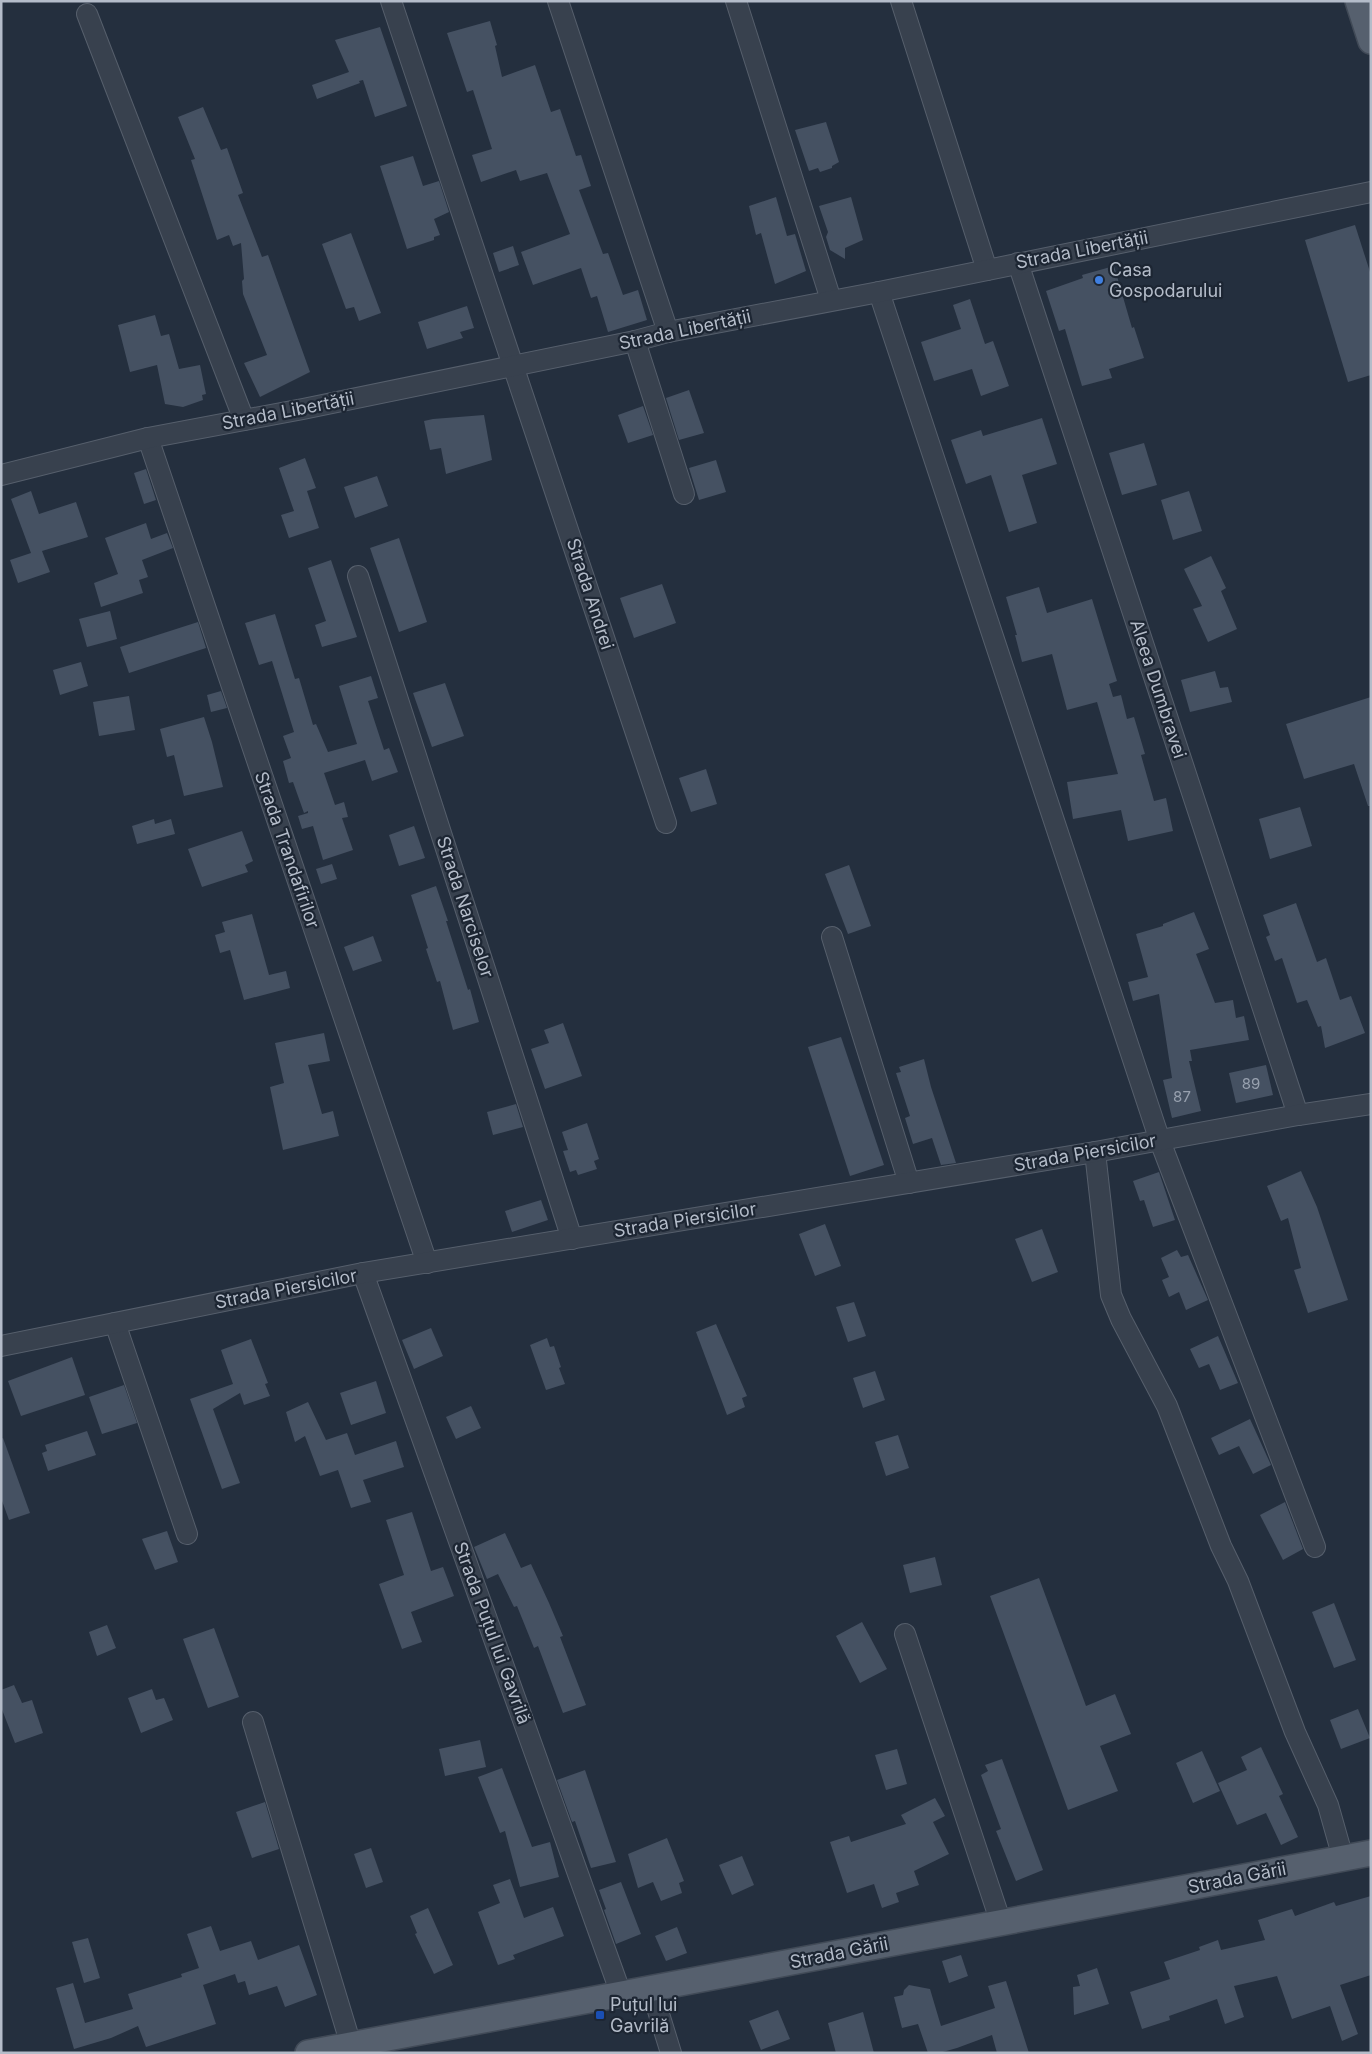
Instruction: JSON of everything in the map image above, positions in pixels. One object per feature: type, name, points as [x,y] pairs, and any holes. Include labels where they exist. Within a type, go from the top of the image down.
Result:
[{"type":"main road","points":[[1358,1],[1371,41]]},
{"type":"main road","name":"Strada Gării","points":[[308,2053],[1371,1853]]},
{"type":"street","name":"Strada Andrei","points":[[391,1],[666,823]]},
{"type":"street","points":[[558,1],[668,332]]},
{"type":"street","points":[[736,1],[831,300]]},
{"type":"street","points":[[902,1],[987,270]]},
{"type":"street","points":[[87,14],[244,420]]},
{"type":"street","name":"Strada Libertății","points":[[1,474],[148,438],[1371,192]]},
{"type":"street","name":"Aleea Dumbravei","points":[[1018,263],[1298,1115]]},
{"type":"street","points":[[879,292],[1160,1141],[1315,1547]]},
{"type":"street","points":[[635,341],[684,494]]},
{"type":"street","name":"Strada Trandafirilor","points":[[148,438],[427,1263]]},
{"type":"street","name":"Strada Narciselor","points":[[358,576],[572,1239]]},
{"type":"street","points":[[832,937],[909,1183]]},
{"type":"street","name":"Strada Piersicilor","points":[[1,1346],[363,1273],[1095,1152],[1298,1115],[1371,1104]]},
{"type":"street","points":[[1095,1152],[1111,1295],[1121,1320],[1167,1406],[1221,1546],[1238,1581],[1295,1732],[1328,1805],[1344,1858]]},
{"type":"street","name":"Strada Puțul lui Gavrilă","points":[[363,1273],[621,1994]]},
{"type":"street","points":[[115,1323],[188,1534]]},
{"type":"street","points":[[905,1634],[1001,1923]]},
{"type":"street","points":[[253,1722],[351,2045]]},
{"type":"street","points":[[651,1988],[671,2053]]},
{"type":"building","points":[[490,21],[497,45],[495,46],[502,77],[535,65],[551,112],[560,109],[576,156],[581,155],[591,186],[579,190],[603,254],[608,253],[623,295],[638,290],[647,320],[608,332],[597,296],[591,298],[581,268],[533,285],[521,252],[570,234],[547,173],[520,181],[516,170],[481,182],[472,155],[492,149],[473,90],[467,92],[447,33]]},
{"type":"building","points":[[380,27],[407,106],[375,117],[363,80],[359,81],[360,83],[317,99],[312,85],[349,72],[335,40]]},
{"type":"building","points":[[203,107],[221,150],[227,148],[243,193],[238,195],[262,257],[268,255],[310,372],[260,397],[244,363],[267,355],[243,294],[242,281],[244,279],[241,243],[233,246],[229,235],[217,240],[191,160],[195,159],[178,117]]},
{"type":"building","points":[[826,122],[839,162],[832,166],[832,168],[820,172],[818,168],[809,171],[795,130]]},
{"type":"building","points":[[413,156],[423,186],[439,181],[449,212],[434,219],[440,235],[434,237],[434,240],[407,249],[380,166]]},
{"type":"building","points":[[776,197],[787,236],[795,234],[806,271],[775,284],[761,233],[756,235],[749,206]]},
{"type":"building","points":[[851,197],[863,240],[845,248],[845,259],[830,250],[826,237],[828,232],[819,206]]},
{"type":"building","points":[[1355,225],[1371,275],[1371,375],[1348,382],[1305,240]]},
{"type":"building","points":[[351,233],[381,313],[359,321],[354,307],[346,309],[322,244]]},
{"type":"building","points":[[513,246],[519,265],[499,272],[493,253]]},
{"type":"building","points":[[1114,266],[1132,328],[1134,327],[1144,358],[1109,369],[1112,378],[1082,386],[1065,329],[1059,331],[1046,291],[1083,278],[1082,275]]},
{"type":"building","points":[[970,299],[985,344],[993,341],[1009,386],[981,396],[972,369],[934,381],[921,342],[961,329],[953,305]]},
{"type":"building","points":[[467,306],[474,328],[460,332],[463,338],[427,349],[418,322]]},
{"type":"building","points":[[155,315],[161,336],[169,334],[179,369],[200,365],[206,394],[202,395],[203,400],[183,407],[165,404],[157,365],[130,372],[118,325]]},
{"type":"building","points":[[689,390],[704,433],[679,440],[666,398]]},
{"type":"building","points":[[643,406],[653,435],[628,443],[618,415]]},
{"type":"building","points":[[484,415],[492,460],[446,474],[441,448],[430,450],[424,421]]},
{"type":"building","points":[[1042,418],[1057,464],[1022,475],[1037,523],[1009,532],[991,475],[966,484],[951,440],[981,430],[983,436]]},
{"type":"building","points":[[1144,443],[1157,485],[1122,495],[1109,453]]},
{"type":"building","points":[[305,458],[316,488],[307,491],[319,528],[289,538],[281,515],[294,511],[279,468]]},
{"type":"building","points":[[716,460],[726,492],[699,500],[689,468]]},
{"type":"building","points":[[146,469],[156,500],[144,504],[134,473]]},
{"type":"building","points":[[377,476],[388,506],[355,518],[344,487]]},
{"type":"building","points":[[31,491],[39,514],[76,502],[88,537],[42,551],[50,572],[18,583],[10,560],[31,553],[11,499]]},
{"type":"building","points":[[1189,491],[1202,531],[1173,540],[1161,500]]},
{"type":"building","points":[[146,523],[151,539],[167,533],[173,548],[142,560],[148,577],[139,580],[143,593],[101,607],[94,583],[118,574],[105,538]]},
{"type":"building","points":[[399,538],[427,622],[399,632],[370,548]]},
{"type":"building","points":[[1211,556],[1226,588],[1221,591],[1237,629],[1208,642],[1193,609],[1202,606],[1184,569]]},
{"type":"building","points":[[331,560],[357,637],[322,647],[315,625],[326,621],[308,568]]},
{"type":"building","points":[[662,584],[676,623],[634,638],[620,598]]},
{"type":"building","points":[[1039,587],[1047,613],[1092,599],[1117,681],[1109,684],[1113,697],[1121,695],[1127,719],[1134,717],[1145,754],[1141,755],[1154,801],[1166,798],[1173,831],[1128,841],[1121,810],[1073,819],[1067,782],[1118,774],[1097,702],[1067,710],[1052,654],[1022,662],[1015,635],[1017,635],[1006,597]]},
{"type":"building","points":[[110,611],[117,639],[87,647],[79,619]]},
{"type":"building","points":[[275,614],[295,679],[299,678],[313,725],[316,724],[328,752],[357,744],[339,686],[371,676],[378,698],[368,701],[384,750],[389,748],[398,772],[372,781],[365,760],[324,773],[335,805],[344,802],[348,817],[342,818],[353,850],[323,860],[313,826],[302,829],[298,816],[308,813],[308,811],[304,813],[293,782],[289,783],[283,761],[291,758],[283,736],[294,732],[272,661],[259,665],[245,623]]},
{"type":"building","points":[[198,622],[206,648],[129,673],[120,647]]},
{"type":"building","points":[[81,662],[88,686],[60,695],[53,670]]},
{"type":"building","points":[[1215,671],[1220,688],[1228,687],[1232,702],[1190,712],[1181,680]]},
{"type":"building","points":[[445,683],[464,736],[432,747],[413,693]]},
{"type":"building","points":[[221,691],[227,708],[211,712],[207,695]]},
{"type":"building","points":[[129,696],[135,730],[99,736],[93,702]]},
{"type":"building","points":[[1371,697],[1371,806],[1368,806],[1354,764],[1304,779],[1286,724]]},
{"type":"building","points":[[204,717],[223,787],[184,796],[174,755],[167,757],[160,729]]},
{"type":"building","points":[[706,769],[717,804],[691,812],[679,778]]},
{"type":"building","points":[[1300,807],[1312,846],[1270,859],[1259,819]]},
{"type":"building","points":[[154,819],[155,824],[171,819],[175,834],[137,844],[132,826]]},
{"type":"building","points":[[414,826],[425,858],[399,866],[389,835]]},
{"type":"building","points":[[242,831],[253,861],[245,865],[248,872],[202,887],[188,849]]},
{"type":"building","points":[[332,864],[337,879],[321,884],[316,869]]},
{"type":"building","points":[[849,865],[871,926],[848,934],[825,874]]},
{"type":"building","points":[[436,886],[479,1022],[453,1030],[440,981],[437,982],[411,895]]},
{"type":"building","points":[[1296,903],[1317,962],[1326,958],[1340,1000],[1351,996],[1365,1033],[1325,1048],[1321,1026],[1318,1027],[1307,1000],[1297,1003],[1282,958],[1275,961],[1266,937],[1270,935],[1263,915]]},
{"type":"building","points":[[1194,912],[1209,949],[1196,954],[1215,1003],[1233,1000],[1236,1018],[1244,1016],[1249,1040],[1190,1050],[1192,1061],[1189,1061],[1201,1111],[1172,1118],[1163,1080],[1172,1078],[1159,994],[1133,1001],[1128,982],[1148,977],[1136,934],[1163,926],[1163,924]]},
{"type":"building","points":[[252,914],[269,975],[286,971],[290,988],[244,1000],[230,950],[220,953],[215,935],[225,932],[222,922]]},
{"type":"building","points":[[373,936],[382,961],[353,971],[344,947]]},
{"type":"building","points":[[563,1023],[582,1076],[545,1089],[531,1049],[549,1043],[544,1030]]},
{"type":"building","points":[[324,1033],[330,1061],[308,1065],[322,1114],[333,1111],[339,1136],[283,1150],[270,1087],[284,1083],[275,1043]]},
{"type":"building","points":[[841,1037],[884,1165],[850,1176],[808,1047]]},
{"type":"building","points":[[924,1059],[931,1087],[956,1163],[941,1165],[932,1138],[913,1144],[905,1118],[910,1116],[896,1073],[901,1072],[899,1067]]},
{"type":"building","points":[[1266,1065],[1273,1095],[1236,1103],[1229,1073]]},
{"type":"building","points":[[516,1104],[523,1127],[493,1135],[487,1112]]},
{"type":"building","points":[[587,1123],[599,1159],[594,1161],[597,1169],[578,1175],[576,1170],[570,1172],[563,1151],[568,1150],[562,1132]]},
{"type":"building","points":[[1301,1171],[1317,1207],[1348,1300],[1308,1313],[1294,1270],[1301,1268],[1288,1218],[1281,1221],[1267,1186]]},
{"type":"building","points":[[1159,1172],[1175,1220],[1153,1227],[1144,1200],[1140,1201],[1133,1181]]},
{"type":"building","points":[[541,1200],[548,1220],[512,1232],[505,1211]]},
{"type":"building","points":[[825,1224],[841,1266],[815,1276],[799,1234]]},
{"type":"building","points":[[1042,1229],[1058,1272],[1032,1282],[1015,1239]]},
{"type":"building","points":[[1177,1250],[1181,1257],[1188,1255],[1208,1300],[1186,1310],[1179,1292],[1169,1297],[1162,1280],[1169,1277],[1161,1258]]},
{"type":"building","points":[[854,1302],[866,1336],[848,1342],[836,1307]]},
{"type":"building","points":[[716,1324],[747,1396],[742,1398],[745,1407],[727,1415],[696,1332]]},
{"type":"building","points":[[431,1328],[443,1356],[414,1369],[402,1340]]},
{"type":"building","points":[[1218,1336],[1238,1383],[1220,1390],[1209,1364],[1199,1368],[1190,1349]]},
{"type":"building","points":[[547,1338],[550,1347],[554,1346],[565,1384],[546,1390],[530,1345]]},
{"type":"building","points":[[251,1339],[268,1383],[265,1384],[270,1396],[244,1405],[240,1393],[213,1409],[240,1483],[222,1489],[190,1399],[233,1384],[221,1350]]},
{"type":"building","points":[[72,1357],[85,1395],[21,1416],[8,1381]]},
{"type":"building","points":[[875,1371],[885,1400],[863,1408],[853,1378]]},
{"type":"building","points":[[376,1381],[386,1413],[351,1425],[340,1393]]},
{"type":"building","points":[[124,1385],[137,1423],[102,1434],[89,1397]]},
{"type":"building","points":[[308,1402],[326,1440],[347,1433],[355,1455],[396,1441],[404,1467],[363,1480],[371,1502],[351,1508],[338,1470],[320,1476],[305,1436],[295,1442],[286,1412]]},
{"type":"building","points":[[471,1406],[481,1428],[456,1439],[446,1417]]},
{"type":"building","points":[[1250,1419],[1271,1465],[1253,1474],[1239,1446],[1219,1455],[1211,1438]]},
{"type":"building","points":[[87,1431],[96,1455],[48,1471],[42,1453],[47,1451],[45,1445]]},
{"type":"building","points":[[898,1435],[909,1468],[886,1476],[875,1442]]},
{"type":"building","points":[[3,1438],[30,1513],[9,1520],[1,1498],[1,1439]]},
{"type":"building","points":[[1285,1502],[1303,1549],[1283,1560],[1260,1515]]},
{"type":"building","points":[[412,1512],[431,1571],[443,1567],[454,1596],[411,1612],[422,1642],[402,1649],[379,1584],[404,1575],[386,1520]]},
{"type":"building","points":[[167,1531],[178,1562],[155,1570],[142,1539]]},
{"type":"building","points":[[505,1533],[521,1568],[531,1564],[563,1636],[560,1637],[586,1705],[563,1713],[538,1646],[534,1648],[517,1606],[514,1607],[498,1574],[487,1579],[474,1547]]},
{"type":"building","points":[[935,1557],[942,1585],[910,1593],[903,1565]]},
{"type":"building","points":[[1039,1578],[1086,1706],[1115,1694],[1131,1734],[1100,1746],[1118,1791],[1068,1810],[990,1596]]},
{"type":"building","points":[[1334,1603],[1356,1660],[1334,1668],[1312,1612]]},
{"type":"building","points":[[862,1622],[887,1669],[860,1683],[836,1636]]},
{"type":"building","points":[[107,1625],[116,1648],[97,1656],[89,1632]]},
{"type":"building","points":[[214,1628],[239,1697],[208,1708],[183,1639]]},
{"type":"building","points":[[14,1685],[22,1703],[32,1700],[43,1733],[15,1743],[1,1707],[1,1690]]},
{"type":"building","points":[[152,1689],[156,1700],[164,1698],[173,1720],[141,1733],[128,1698]]},
{"type":"building","points":[[1358,1709],[1370,1738],[1341,1749],[1330,1720]]},
{"type":"building","points":[[480,1740],[486,1767],[445,1776],[439,1749]]},
{"type":"building","points":[[1261,1747],[1283,1794],[1279,1796],[1298,1837],[1281,1845],[1266,1813],[1237,1825],[1218,1783],[1247,1770],[1241,1757]]},
{"type":"building","points":[[897,1749],[907,1784],[886,1790],[875,1755]]},
{"type":"building","points":[[1202,1751],[1220,1791],[1193,1803],[1176,1763]]},
{"type":"building","points":[[1002,1759],[1043,1870],[1016,1881],[996,1831],[1001,1829],[981,1775],[988,1771],[985,1765]]},
{"type":"building","points":[[502,1768],[532,1847],[550,1842],[559,1877],[520,1887],[505,1831],[500,1833],[478,1777]]},
{"type":"building","points":[[585,1770],[616,1862],[591,1868],[575,1821],[572,1822],[557,1780]]},
{"type":"building","points":[[935,1798],[945,1816],[933,1822],[949,1854],[914,1871],[919,1885],[896,1893],[899,1902],[882,1908],[874,1884],[847,1893],[830,1842],[849,1836],[851,1842],[906,1824],[901,1815]]},
{"type":"building","points":[[265,1802],[279,1849],[252,1858],[236,1812]]},
{"type":"building","points":[[667,1838],[684,1881],[679,1883],[682,1893],[661,1901],[653,1882],[638,1888],[628,1854]]},
{"type":"building","points":[[371,1848],[383,1882],[366,1888],[354,1854]]},
{"type":"building","points":[[742,1856],[754,1885],[732,1895],[719,1865]]},
{"type":"building","points":[[510,1879],[524,1918],[553,1907],[564,1936],[513,1955],[515,1959],[498,1965],[478,1912],[500,1903],[493,1885]]},
{"type":"building","points":[[621,1882],[641,1934],[616,1944],[599,1890]]},
{"type":"building","points":[[1371,1896],[1371,1975],[1340,1985],[1358,2034],[1342,2041],[1330,2006],[1292,2019],[1277,1976],[1234,1986],[1244,2017],[1225,2024],[1217,1999],[1169,2016],[1170,2020],[1142,2029],[1130,1992],[1170,1979],[1164,1962],[1200,1950],[1199,1947],[1218,1940],[1221,1950],[1265,1940],[1258,1920],[1292,1909],[1295,1916],[1334,1902],[1336,1906]]},
{"type":"building","points":[[428,1908],[453,1965],[434,1974],[415,1934],[417,1933],[410,1916]]},
{"type":"building","points":[[211,1926],[220,1951],[251,1941],[258,1960],[299,1945],[317,1995],[285,2007],[277,1986],[249,1995],[245,1981],[238,1983],[235,1974],[203,1985],[216,2024],[146,2047],[138,2026],[111,2038],[74,2049],[56,1988],[73,1983],[85,2023],[133,2009],[128,1994],[182,1977],[181,1974],[199,1968],[187,1934]]},
{"type":"building","points":[[677,1927],[687,1953],[666,1961],[655,1936]]},
{"type":"building","points":[[88,1938],[100,1978],[84,1983],[72,1942]]},
{"type":"building","points":[[961,1955],[968,1976],[949,1983],[942,1961]]},
{"type":"building","points":[[1097,1968],[1109,2004],[1074,2015],[1073,1987],[1080,1986],[1077,1975]]},
{"type":"building","points":[[1006,1981],[1029,2053],[997,2053],[992,2035],[957,2048],[939,2053],[928,2053],[918,2024],[902,2028],[894,1997],[903,1995],[904,1990],[909,1985],[930,1989],[941,2026],[995,2008],[988,1986]]},
{"type":"building","points":[[778,2010],[790,2039],[761,2050],[749,2021]]},
{"type":"building","points":[[863,2012],[874,2053],[836,2053],[828,2023]]},
{"type":"place","name":"Casa Gospodarului","points":[[1099,280]]},
{"type":"place","name":"Puțul lui Gavrilă","points":[[600,2015]]}]
